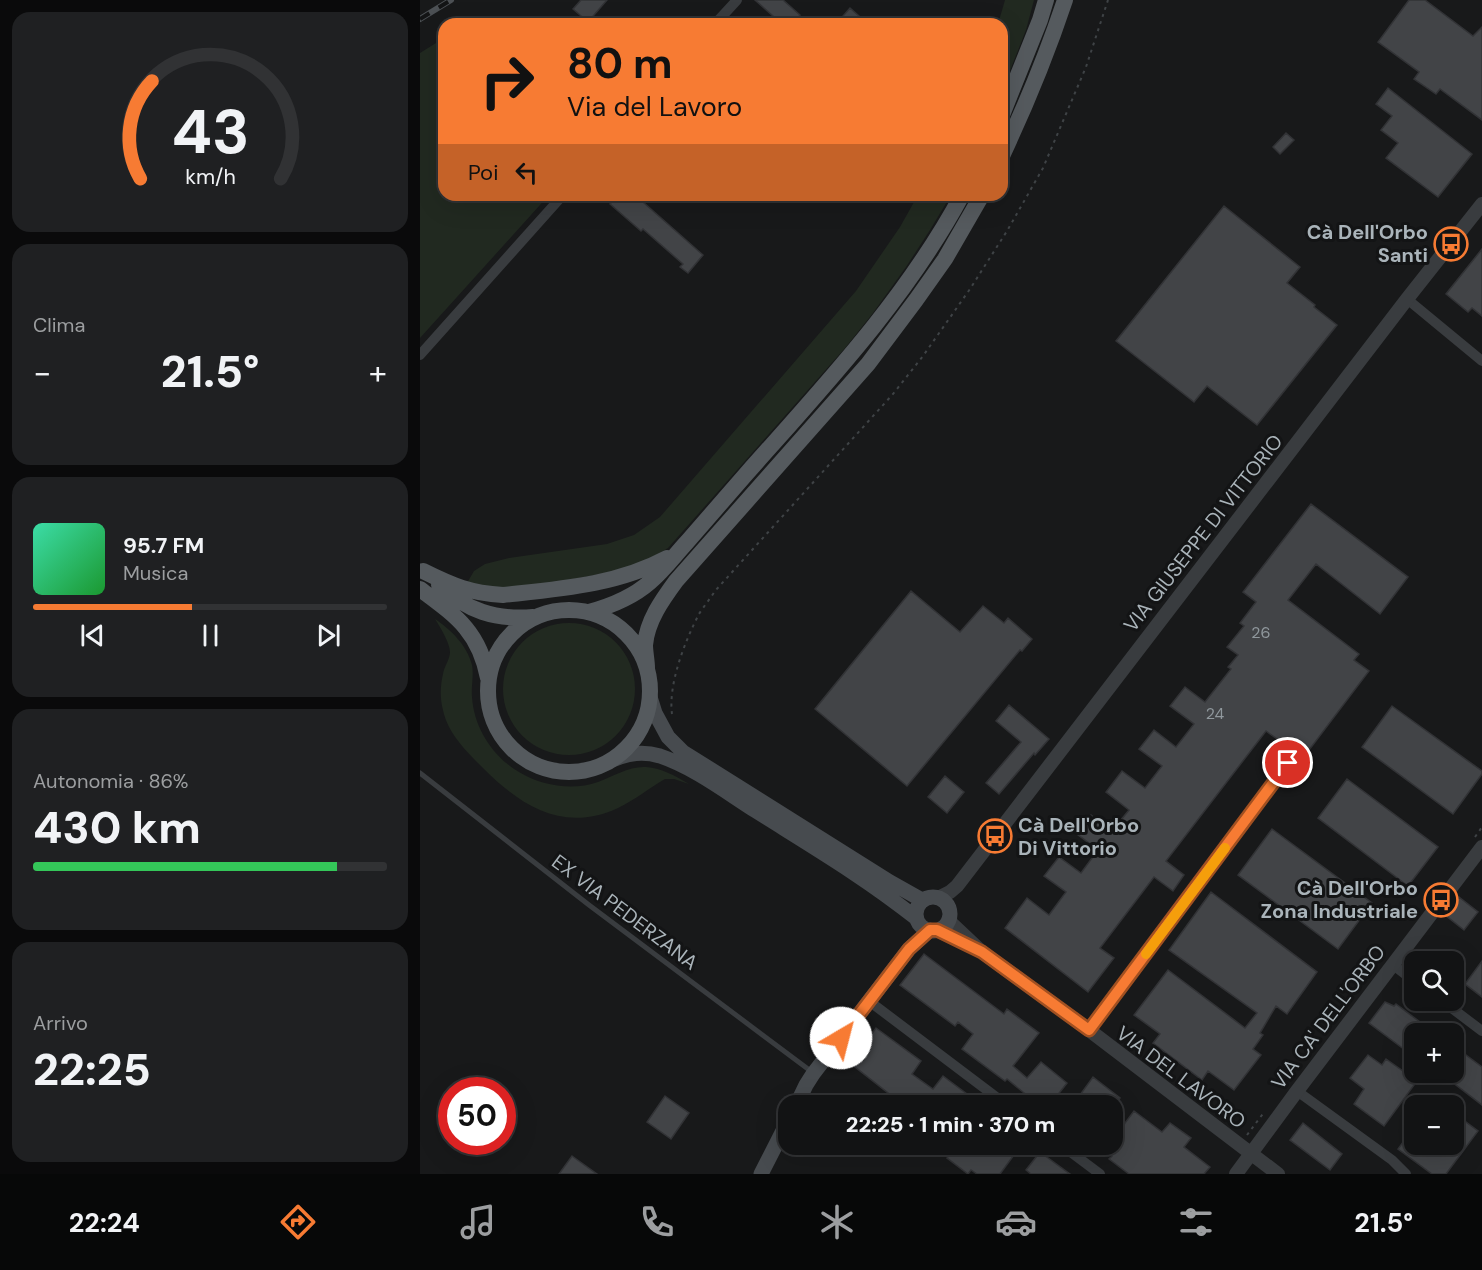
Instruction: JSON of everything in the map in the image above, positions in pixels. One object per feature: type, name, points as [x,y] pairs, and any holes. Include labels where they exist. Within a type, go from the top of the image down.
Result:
[{"type":"main road","points":[[1008,143],[1049,48],[1065,0]]},
{"type":"main road","points":[[1008,100],[1045,2]]},
{"type":"main road","points":[[589,612],[604,608],[638,591],[650,582],[679,551],[830,381],[871,331],[903,288],[958,201]]},
{"type":"main road","points":[[612,760],[627,748],[639,733],[646,715],[650,687],[645,644],[650,625],[664,597],[868,364],[945,259],[979,201]]},
{"type":"main road","points":[[422,570],[451,585],[503,595],[614,579],[652,566],[679,551]]},
{"type":"main road","points":[[422,570],[445,591],[464,604],[491,616],[535,617],[571,610],[589,612],[605,618],[631,639],[641,653],[647,668]]},
{"type":"main road","points":[[420,589],[459,620],[473,637],[485,660],[493,720],[503,737],[517,752],[534,763],[553,770],[573,771],[593,768],[627,754],[638,752],[659,756],[694,772],[871,883],[934,918]]},
{"type":"main road","points":[[489,680],[494,660],[504,642],[518,628],[535,617]]},
{"type":"main road","points":[[650,697],[655,713],[668,737],[683,752],[922,900],[917,908],[934,918]]},
{"type":"main road","points":[[801,1095],[813,1074],[934,918]]},
{"type":"main road","points":[[761,1174],[778,1141]]},
{"type":"street","points":[[720,18],[737,0]]},
{"type":"street","points":[[420,355],[557,201]]},
{"type":"street","name":"VIA GIUSEPPE DI VITTORIO","points":[[934,918],[1482,204]]},
{"type":"street","points":[[1407,300],[1482,361]]},
{"type":"street","name":"VIA DEL LAVORO","points":[[1089,1030],[1288,763]]},
{"type":"street","name":"VIA CA' DELL'ORBO","points":[[1236,1174],[1482,847]]},
{"type":"street","name":"VIA DEL LAVORO","points":[[934,918],[1089,1030],[1278,1174]]},
{"type":"street","points":[[1392,964],[1404,973]]},
{"type":"street","points":[[869,1001],[993,1095]]},
{"type":"street","points":[[1456,1011],[1482,1031]]},
{"type":"street","points":[[1297,1091],[1392,1160],[1406,1174]]},
{"type":"street","points":[[1075,1155],[1100,1174]]},
{"type":"lane","name":"EX VIA PEDERZANA","points":[[420,773],[589,906],[813,1074]]},
{"type":"path","points":[[675,722],[671,713],[670,697],[673,682],[700,612],[716,591],[893,394],[923,357],[970,290],[1043,168],[1086,68],[1108,0]]},
{"type":"shaded area","points":[[1005,0],[1034,0],[1026,30],[1008,76],[1008,18],[1000,18]]},
{"type":"shaded area","points":[[438,42],[438,201],[544,201],[420,338],[420,53]]},
{"type":"shaded area","points":[[915,201],[947,201],[906,267],[845,348],[668,548],[638,567],[515,590],[467,583],[474,571],[485,564],[509,558],[607,544],[634,535],[660,517],[856,291],[900,227]]},
{"type":"shaded area","points":[[435,619],[458,639],[470,658],[473,669],[474,709],[486,740],[501,758],[519,772],[548,784],[578,786],[598,782],[628,770],[646,767],[663,771],[689,784],[674,779],[665,779],[618,808],[580,818],[562,817],[545,812],[513,795],[471,756],[449,727],[443,710],[441,692],[450,648]]},
{"type":"shaded area","points":[[569,623],[594,628],[615,643],[630,664],[635,689],[630,714],[615,735],[594,750],[569,755],[544,750],[523,735],[508,714],[503,689],[508,664],[523,643],[544,628]]},
{"type":"building","points":[[581,0],[607,0],[591,18],[583,18],[573,9]]},
{"type":"building","points":[[755,0],[783,0],[800,15],[798,18],[775,18]]},
{"type":"building","points":[[1409,0],[1425,0],[1473,36],[1482,27],[1482,120],[1440,89],[1436,94],[1414,79],[1419,72],[1378,42]]},
{"type":"building","points":[[850,8],[861,18],[841,18]]},
{"type":"building","points":[[1388,88],[1472,154],[1438,197],[1386,158],[1398,143],[1381,130],[1392,116],[1376,104]]},
{"type":"building","points":[[1286,133],[1294,140],[1280,154],[1273,147]]},
{"type":"building","points":[[613,201],[642,201],[703,255],[688,273],[680,267],[683,264],[610,204]]},
{"type":"building","points":[[1224,206],[1300,267],[1287,283],[1337,325],[1257,425],[1207,386],[1194,402],[1116,341]]},
{"type":"building","points":[[1482,249],[1482,316],[1472,308],[1468,312],[1446,294]]},
{"type":"building","points":[[1311,504],[1408,577],[1380,614],[1316,564],[1288,600],[1359,654],[1354,660],[1369,671],[1303,758],[1266,731],[1166,861],[1184,875],[1173,891],[1154,877],[1100,948],[1114,958],[1088,992],[1005,928],[1027,898],[1049,915],[1066,892],[1044,876],[1059,857],[1081,873],[1098,850],[1077,834],[1091,815],[1112,831],[1129,810],[1106,792],[1122,771],[1145,788],[1162,766],[1139,749],[1154,730],[1176,747],[1194,724],[1170,706],[1185,687],[1205,702],[1231,669],[1228,667],[1238,655],[1227,647],[1244,626],[1240,623],[1256,602],[1243,592]]},
{"type":"building","points":[[911,591],[960,632],[983,606],[1004,623],[1008,618],[1032,639],[1022,651],[1020,650],[907,786],[815,709]]},
{"type":"building","points":[[1009,705],[1049,739],[999,794],[986,783],[1021,742],[996,721]]},
{"type":"building","points":[[1392,706],[1482,771],[1453,814],[1362,747]]},
{"type":"building","points":[[945,776],[964,792],[947,813],[928,797]]},
{"type":"building","points":[[1347,779],[1438,847],[1408,886],[1318,818]]},
{"type":"building","points":[[1272,829],[1372,903],[1338,949],[1238,875]]},
{"type":"building","points":[[1211,892],[1317,972],[1287,1014],[1276,1006],[1260,1033],[1263,1035],[1253,1049],[1261,1055],[1234,1090],[1208,1071],[1202,1080],[1153,1043],[1160,1034],[1134,1015],[1168,970],[1245,1028],[1257,1013],[1169,950]]},
{"type":"building","points":[[1459,897],[1478,912],[1464,930],[1445,915]]},
{"type":"building","points":[[924,954],[1004,1014],[1007,1009],[1039,1033],[1013,1066],[1027,1078],[1041,1062],[1067,1083],[1058,1095],[1027,1095],[962,1049],[973,1034],[958,1022],[955,1026],[900,985]]},
{"type":"building","points":[[1482,961],[1482,997],[1465,984]]},
{"type":"building","points":[[1385,1002],[1394,1006],[1396,1004],[1421,1023],[1404,1023],[1404,1049],[1369,1023]]},
{"type":"building","points":[[876,1028],[921,1061],[912,1074],[933,1089],[943,1076],[968,1095],[887,1095],[888,1093],[850,1063]]},
{"type":"building","points":[[1464,1054],[1482,1067],[1482,1105],[1453,1083],[1464,1083]]},
{"type":"building","points":[[1368,1055],[1382,1065],[1386,1059],[1404,1072],[1404,1083],[1416,1083],[1407,1095],[1404,1095],[1404,1099],[1384,1126],[1354,1104],[1364,1089],[1350,1078]]},
{"type":"building","points":[[1093,1077],[1116,1095],[1080,1095]]},
{"type":"building","points":[[665,1096],[689,1113],[671,1139],[647,1122]]},
{"type":"building","points":[[1134,1111],[1162,1132],[1170,1123],[1191,1138],[1184,1147],[1210,1167],[1204,1174],[1129,1174],[1109,1159],[1111,1155],[1123,1155],[1123,1126]]},
{"type":"building","points":[[1464,1120],[1478,1131],[1464,1150]]},
{"type":"building","points":[[1303,1123],[1342,1154],[1330,1170],[1290,1140]]},
{"type":"building","points":[[1404,1141],[1404,1153],[1398,1149]]},
{"type":"building","points":[[949,1155],[1014,1155],[1000,1174],[977,1174],[971,1170],[968,1174],[947,1158]]},
{"type":"building","points":[[1038,1155],[1044,1155],[1070,1174],[1031,1174],[1026,1170]]},
{"type":"building","points":[[1406,1155],[1460,1155],[1446,1174],[1432,1174]]},
{"type":"building","points":[[572,1156],[597,1174],[559,1174]]},
{"type":"railway","points":[[420,19],[451,0]]},
{"type":"slow traffic","points":[[1146,954],[1225,848]]},
{"type":"place","name":"Cà Dell'Orbo Santi","points":[[1451,244]]},
{"type":"place","name":"Cà Dell'Orbo Di Vittorio","points":[[995,836]]},
{"type":"place","name":"Cà Dell'Orbo Zona Industriale","points":[[1441,900]]},
{"type":"route","points":[[841,1038],[909,949],[930,930],[937,930],[982,952],[1089,1030],[1288,763]]}]
